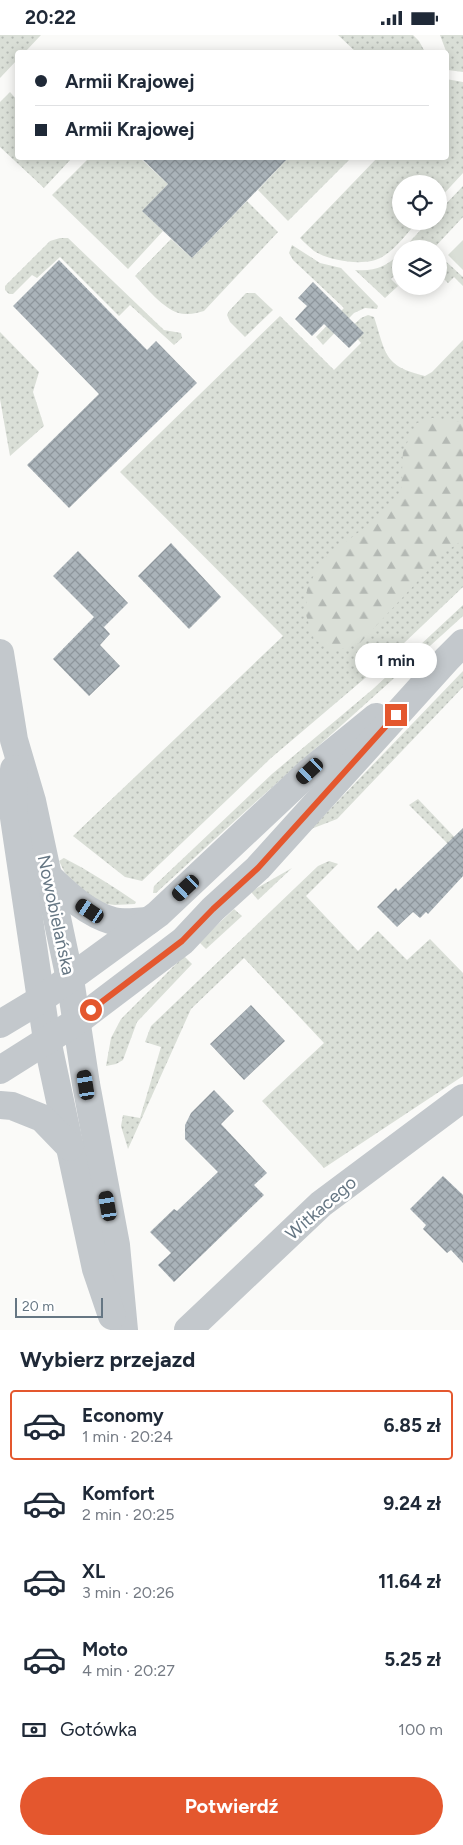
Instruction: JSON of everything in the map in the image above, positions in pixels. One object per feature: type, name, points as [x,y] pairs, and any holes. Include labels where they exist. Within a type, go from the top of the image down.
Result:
[{"type":"street","points":[[0,1024],[40,1000],[158,914],[310,771],[455,651]]},
{"type":"street","points":[[0,1070],[76,1022],[182,941],[213,909],[258,868],[455,651]]},
{"type":"street","name":"Nowobielańska","points":[[0,653],[14,740],[32,801],[70,979],[116,1245],[124,1330]]},
{"type":"street","name":"Nowobielańska","points":[[14,740],[13,811],[47,1041],[96,1269],[116,1330]]},
{"type":"street","points":[[48,876],[68,895],[90,911],[114,922],[148,921]]},
{"type":"street","points":[[0,1105],[12,1105],[42,1118],[70,1147]]},
{"type":"street","name":"Witkacego","points":[[188,1330],[321,1204],[459,1108]]},
{"type":"green space","points":[[0,35],[41,35],[27,50],[15,50],[15,62],[0,78]]},
{"type":"green space","points":[[338,35],[413,35],[424,50],[354,50]]},
{"type":"green space","points":[[440,35],[463,35],[463,72],[449,70],[449,50],[446,50]]},
{"type":"green space","points":[[449,80],[463,82],[463,173],[447,190],[447,175],[392,175],[392,230],[410,230],[401,240],[392,240],[392,250],[382,257],[367,262],[348,262],[329,258],[314,251],[300,238],[375,160],[449,160]]},
{"type":"green space","points":[[10,92],[15,98],[15,160],[70,160],[44,188],[0,147],[0,102]]},
{"type":"green space","points":[[87,160],[142,160],[168,184],[143,211],[163,231],[128,269],[52,195]]},
{"type":"green space","points":[[286,160],[349,160],[288,221],[258,190]]},
{"type":"green space","points":[[463,186],[463,217],[441,240],[411,240],[421,230],[447,230],[447,203]]},
{"type":"green space","points":[[247,201],[278,232],[204,311],[188,314],[173,311],[159,301],[135,276],[171,239],[192,258]]},
{"type":"green space","points":[[68,238],[164,330],[181,333],[182,338],[174,345],[130,305],[119,316],[60,257],[37,278],[32,275],[13,294],[9,294],[5,290],[5,286],[50,241]]},
{"type":"green space","points":[[463,240],[463,270],[448,255]]},
{"type":"green space","points":[[292,245],[320,263],[341,268],[378,306],[377,309],[365,308],[354,313],[323,345],[316,337],[344,308],[293,260],[289,253]]},
{"type":"green space","points":[[392,261],[392,292],[385,298],[355,270],[375,269]]},
{"type":"green space","points":[[447,262],[463,277],[463,286],[454,277],[448,283]]},
{"type":"green space","points":[[246,293],[255,293],[273,310],[245,337],[230,322],[227,315]]},
{"type":"green space","points":[[368,315],[374,317],[388,356],[401,368],[425,376],[432,372],[463,340],[463,587],[384,662],[271,758],[142,881],[125,877],[73,836],[283,636],[120,472],[280,316],[334,370],[361,343],[349,329],[361,318]]},
{"type":"green space","points":[[0,332],[39,372],[33,392],[44,426],[10,456],[0,399]]},
{"type":"green space","points":[[432,418],[463,422],[463,540],[445,552],[360,643],[336,651],[328,649],[314,639],[306,615],[307,589],[322,560],[380,516],[401,492],[403,451],[417,423]]},
{"type":"green space","points":[[463,605],[463,616],[156,893],[153,893],[154,886],[272,774],[373,689]]},
{"type":"green space","points":[[463,671],[463,687],[337,819],[311,829]]},
{"type":"green space","points":[[418,799],[463,846],[463,859],[409,805]]},
{"type":"green space","points":[[64,858],[119,890],[136,902],[135,904],[115,905],[98,903],[69,881],[59,861]]},
{"type":"green space","points":[[329,861],[338,864],[306,896],[358,951],[378,931],[407,960],[430,939],[463,973],[463,1076],[324,1168],[262,1101],[324,1043],[244,958],[191,1009],[128,1149],[121,1126],[123,1115],[140,1118],[161,1047],[145,1042],[151,1026],[318,866]]},
{"type":"green space","points":[[292,868],[258,900],[252,893],[252,891]]},
{"type":"green space","points":[[234,909],[242,916],[206,949],[199,942]]},
{"type":"green space","points":[[184,956],[192,964],[137,1022],[123,1060],[106,1066],[111,1038],[121,1019]]},
{"type":"building","points":[[143,160],[286,160],[192,258],[142,211],[168,184]]},
{"type":"building","points":[[59,260],[147,350],[156,341],[197,383],[69,508],[27,465],[99,394],[13,306]]},
{"type":"building","points":[[313,282],[364,333],[349,348],[324,324],[312,336],[295,319],[307,306],[298,298]]},
{"type":"building","points":[[171,543],[221,597],[189,629],[138,576]]},
{"type":"building","points":[[78,551],[128,603],[104,627],[101,624],[110,634],[100,645],[120,666],[89,696],[53,659],[94,617],[53,576]]},
{"type":"building","points":[[463,828],[463,876],[428,914],[426,912],[420,918],[413,912],[397,927],[377,907],[396,888],[398,891]]},
{"type":"building","points":[[251,1005],[285,1041],[244,1080],[210,1044]]},
{"type":"building","points":[[214,1090],[234,1111],[221,1124],[267,1173],[254,1185],[264,1195],[174,1282],[158,1265],[171,1253],[150,1232],[174,1209],[177,1211],[218,1172],[185,1139],[185,1125],[191,1113]]},
{"type":"building","points":[[443,1176],[463,1195],[463,1263],[451,1250],[447,1253],[423,1229],[426,1225],[410,1209]]},
{"type":"route","points":[[91,1010],[182,941],[213,909],[258,868],[396,715]]}]
